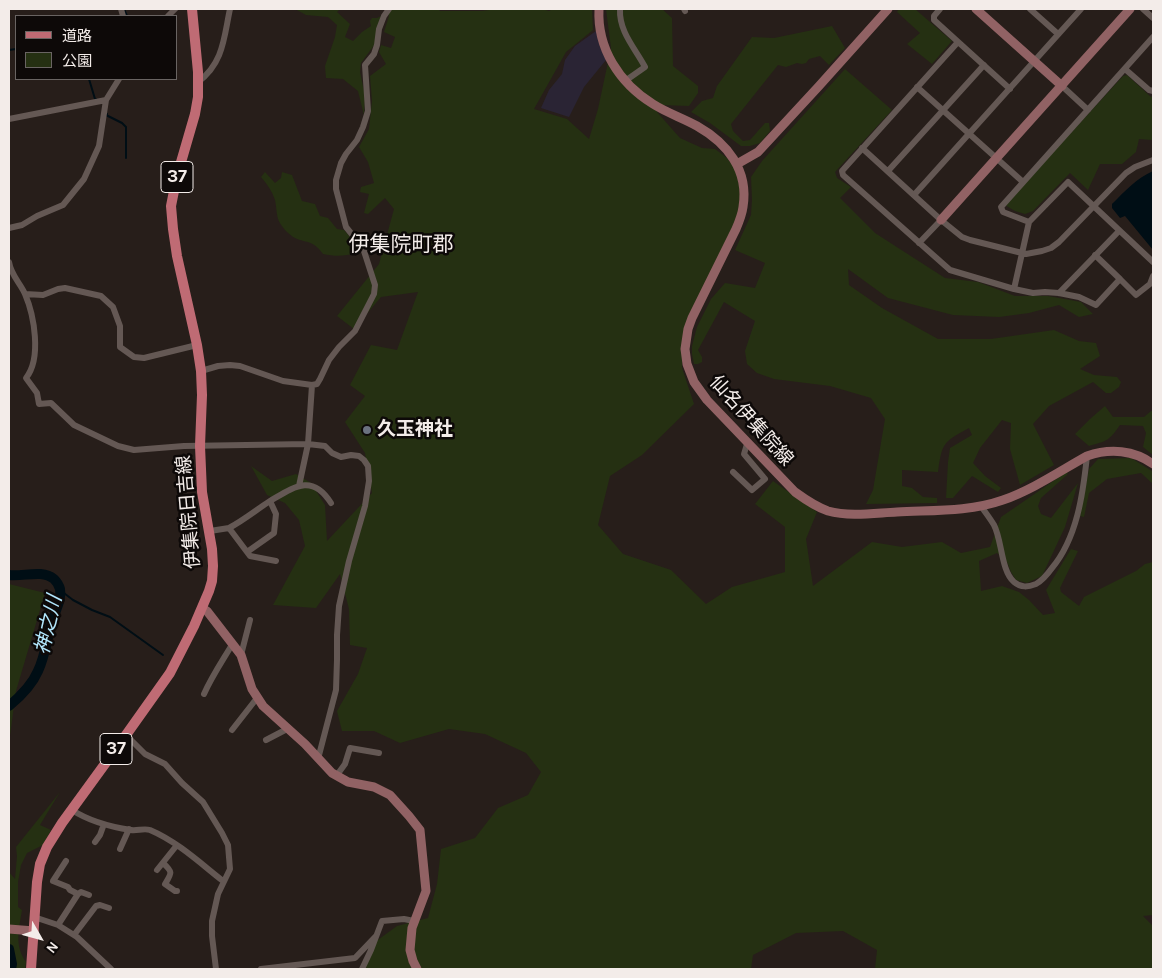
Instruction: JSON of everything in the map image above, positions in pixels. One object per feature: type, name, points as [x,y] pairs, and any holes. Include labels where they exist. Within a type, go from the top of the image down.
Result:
[{"type":"main road","name":"伊集院日吉線","points":[[31,969],[37,882],[40,864],[47,847],[170,673],[184,648],[210,591],[212,581],[213,566],[210,531],[202,492],[200,446],[201,371],[177,256],[171,206],[177,176],[196,114],[198,82],[192,9]]},
{"type":"street","points":[[198,82],[205,77],[221,53],[230,9]]},
{"type":"street","points":[[201,371],[218,366],[235,365],[283,381],[317,384],[329,360],[355,331],[374,294],[375,285],[363,248],[346,227],[336,189],[336,180],[341,163],[357,140],[368,112],[365,65],[374,54],[379,29],[389,9]]},
{"type":"street","name":"仙名伊集院線","points":[[599,9],[598,20],[604,47],[611,62],[625,81],[654,105],[713,136],[726,148],[737,164],[743,188],[741,215],[688,329],[685,349],[687,364],[700,392],[747,444],[795,492],[812,504],[829,511],[845,514],[946,510],[981,506],[1002,500],[1015,495],[1087,456],[1104,452],[1123,452],[1138,456],[1153,464]]},
{"type":"street","points":[[620,9],[622,28],[645,67],[625,81]]},
{"type":"street","points":[[737,164],[758,152],[888,9]]},
{"type":"street","points":[[940,9],[934,16],[934,20],[1010,89]]},
{"type":"street","points":[[976,9],[1088,110]]},
{"type":"street","points":[[1030,9],[1058,34]]},
{"type":"street","points":[[914,195],[1081,9]]},
{"type":"street","points":[[919,243],[1130,9]]},
{"type":"street","points":[[1143,9],[1153,18]]},
{"type":"street","points":[[1029,222],[1003,212],[1001,207],[1153,37]]},
{"type":"street","points":[[958,42],[842,171],[843,175],[950,270],[1033,293],[1059,293],[1079,297],[1096,305],[1120,280]]},
{"type":"street","points":[[888,171],[984,65]]},
{"type":"street","points":[[1125,69],[1149,90],[1153,91]]},
{"type":"street","points":[[9,228],[22,225],[37,216],[63,205],[84,179],[99,146],[106,100],[118,80]]},
{"type":"street","points":[[917,87],[1023,182]]},
{"type":"street","points":[[9,119],[106,100]]},
{"type":"street","points":[[862,148],[962,237],[1031,254],[1051,248],[1059,242],[1126,173],[1135,167],[1153,160]]},
{"type":"street","points":[[1014,289],[1029,222],[1068,182],[1153,262]]},
{"type":"street","points":[[1059,293],[1119,231]]},
{"type":"street","points":[[1095,255],[1136,294],[1150,284],[1153,276]]},
{"type":"street","points":[[9,262],[14,277],[25,294],[33,322],[35,353],[30,372],[26,378],[37,393],[39,404],[51,403],[74,425],[118,446],[134,450],[200,446],[308,444],[325,446],[332,453],[341,457],[359,456],[368,466],[369,480],[365,506],[349,561],[339,606],[336,690],[318,759]]},
{"type":"street","points":[[25,294],[43,295],[65,288],[101,296],[112,307],[120,326],[120,347],[134,357],[144,358],[197,345]]},
{"type":"street","points":[[299,486],[308,444],[312,385]]},
{"type":"street","points":[[733,472],[752,490],[765,479],[744,454],[747,444]]},
{"type":"street","points":[[981,506],[993,523],[1006,568],[1011,578],[1015,583],[1030,587],[1041,581],[1059,559],[1069,538],[1078,511],[1085,479],[1087,456]]},
{"type":"street","points":[[210,531],[229,528],[270,500],[294,487],[302,485],[311,485],[321,490],[331,503]]},
{"type":"street","points":[[247,552],[274,533],[276,514],[270,500]]},
{"type":"street","points":[[229,528],[250,556],[276,561]]},
{"type":"street","points":[[202,608],[207,611],[241,655],[252,689],[263,706],[306,744],[332,773],[348,782],[374,787],[390,795],[420,830],[426,891],[414,921],[410,939],[410,950],[417,969]]},
{"type":"street","points":[[241,655],[250,620]]},
{"type":"street","points":[[204,694],[210,680],[233,643]]},
{"type":"street","points":[[232,730],[257,698]]},
{"type":"street","points":[[266,740],[289,728]]},
{"type":"street","points":[[126,735],[145,754],[165,764],[203,802],[228,845],[230,869],[218,894],[212,921],[216,969]]},
{"type":"street","points":[[337,776],[346,764],[350,748],[379,754]]},
{"type":"street","points":[[72,810],[104,824],[129,829],[148,829],[177,845],[224,881]]},
{"type":"street","points":[[96,842],[104,824]]},
{"type":"street","points":[[120,849],[129,829]]},
{"type":"street","points":[[158,870],[177,845]]},
{"type":"street","points":[[66,861],[53,881],[68,887],[78,894],[81,892],[89,895]]},
{"type":"street","points":[[163,863],[171,872],[165,884],[177,891]]},
{"type":"street","points":[[58,925],[78,894]]},
{"type":"street","points":[[74,935],[96,906],[100,905],[108,908]]},
{"type":"street","points":[[34,917],[58,925],[74,935],[111,969]]},
{"type":"street","points":[[362,969],[382,921],[414,921]]},
{"type":"street","points":[[9,929],[34,931]]},
{"type":"street","points":[[261,969],[354,958],[376,936]]},
{"type":"shaded area","points":[[596,31],[606,60],[584,87],[569,117],[541,108],[549,90],[562,74],[565,60],[575,46]]},
{"type":"shaded area","points":[[1153,171],[1153,250],[1125,216],[1120,218],[1112,208],[1112,204],[1136,181]]},
{"type":"green space","points":[[295,9],[340,9],[337,12],[350,24],[345,37],[353,41],[371,26],[370,21],[372,18],[381,16],[375,44],[361,63],[360,72],[365,96],[364,115],[358,91],[343,79],[326,78],[325,66],[337,25],[328,17],[306,15]]},
{"type":"green space","points":[[386,9],[482,11],[542,9],[549,11],[553,9],[592,9],[593,30],[566,52],[534,109],[567,119],[589,139],[598,109],[611,48],[606,9],[662,9],[672,18],[673,66],[698,86],[698,93],[689,106],[661,105],[657,112],[680,138],[702,148],[715,149],[727,158],[736,170],[741,193],[739,213],[682,345],[682,368],[694,404],[642,455],[610,476],[598,525],[623,554],[671,570],[706,604],[732,587],[785,572],[785,527],[755,504],[773,481],[817,512],[806,539],[813,586],[872,542],[902,547],[942,542],[961,553],[990,547],[1001,517],[1068,471],[1067,475],[1041,498],[1038,506],[1041,514],[1051,518],[1078,483],[1065,527],[1042,576],[1027,583],[1016,580],[1007,562],[997,553],[979,561],[981,591],[1002,586],[1019,592],[1043,615],[1055,613],[1046,590],[1071,549],[1078,551],[1060,588],[1061,592],[1079,606],[1084,597],[1136,571],[1145,564],[1153,562],[1153,915],[1143,916],[1153,926],[1153,969],[875,969],[877,950],[843,931],[796,933],[753,955],[751,969],[365,969],[375,942],[397,926],[428,918],[437,884],[441,849],[475,838],[498,808],[528,795],[541,772],[526,753],[485,734],[449,729],[400,743],[374,731],[342,731],[337,711],[358,674],[367,648],[350,645],[349,609],[340,574],[316,608],[273,605],[305,546],[299,520],[285,503],[267,495],[251,466],[272,481],[296,474],[311,483],[325,505],[327,541],[372,493],[365,453],[345,422],[365,396],[350,385],[371,345],[397,350],[418,292],[381,297],[354,329],[337,316],[379,264],[394,209],[385,198],[368,214],[364,213],[369,194],[360,192],[361,187],[374,183],[368,162],[359,147],[369,129],[372,101],[370,76],[386,64],[379,52],[381,45],[391,48],[395,37],[384,32],[389,16]]},
{"type":"green space","points":[[899,9],[915,9],[952,41],[932,64],[907,44],[920,33],[897,12]]},
{"type":"green space","points":[[832,26],[845,48],[829,65],[820,56],[809,59],[806,63],[802,64],[797,63],[786,67],[778,65],[731,124],[733,131],[743,141],[750,140],[765,123],[769,123],[770,131],[760,143],[741,146],[710,123],[691,112],[702,101],[713,98],[717,86],[752,37],[774,38]]},
{"type":"green space","points":[[845,69],[892,110],[835,172],[837,178],[851,187],[840,198],[875,233],[945,278],[978,282],[1015,296],[1048,296],[1081,302],[1093,314],[1079,317],[1059,305],[1029,313],[999,317],[953,315],[888,298],[848,269],[849,285],[882,308],[938,339],[991,339],[1054,330],[1079,341],[1096,343],[1100,356],[1080,369],[1094,375],[1117,377],[1121,382],[1119,387],[1111,393],[1106,393],[1093,382],[1049,406],[1033,424],[1054,465],[1020,485],[1010,449],[1011,423],[1002,420],[980,448],[973,463],[985,476],[1001,488],[998,492],[972,476],[953,498],[946,498],[950,448],[972,435],[969,428],[945,444],[938,472],[902,470],[902,486],[912,488],[923,497],[937,498],[937,503],[866,504],[873,490],[885,419],[871,398],[830,386],[774,379],[757,373],[747,364],[745,351],[755,321],[724,302],[698,350],[702,357],[702,362],[694,364],[692,346],[697,327],[711,299],[725,283],[755,288],[765,263],[735,250],[751,215],[751,177],[762,161]]},
{"type":"green space","points":[[1127,75],[1151,97],[1153,95],[1153,155],[1152,140],[1139,139],[1136,152],[1122,164],[1100,164],[1088,190],[1070,173],[1033,211],[1025,214],[1005,205],[1123,76]]},
{"type":"green space","points":[[265,172],[275,183],[281,178],[282,172],[292,175],[302,201],[315,204],[320,216],[328,218],[337,229],[344,230],[359,247],[357,253],[340,256],[323,254],[319,248],[297,239],[287,232],[279,220],[275,200],[261,177]]},
{"type":"green space","points":[[1105,406],[1113,417],[1144,417],[1153,411],[1153,455],[1143,447],[1146,433],[1143,426],[1120,425],[1107,440],[1089,446],[1075,434]]},
{"type":"green space","points":[[1131,458],[1153,472],[1153,484],[1141,473],[1107,479],[1089,493],[1084,517],[1080,516],[1089,469],[1098,459]]},
{"type":"green space","points":[[9,584],[45,593],[16,691],[9,743]]},
{"type":"green space","points":[[60,792],[40,825],[51,830],[43,845],[27,853],[21,865],[18,882],[18,907],[22,910],[18,937],[22,956],[26,962],[25,969],[9,969],[9,872],[15,879],[16,847]]},
{"type":"waterway","points":[[124,9],[127,15]]},
{"type":"waterway","points":[[9,50],[15,49]]},
{"type":"waterway","points":[[89,80],[96,99]]},
{"type":"waterway","points":[[107,114],[126,127],[126,158]]},
{"type":"waterway","name":"神之川","points":[[9,575],[44,574],[54,579],[60,588],[59,600],[38,671],[26,690],[9,706]]},
{"type":"waterway","points":[[60,590],[73,600],[110,617],[163,655]]},
{"type":"waterway","name":"神之川","points":[[9,949],[11,969]]},
{"type":"place","name":"久玉神社","points":[[367,430]]},
{"type":"district","name":"伊集院町郡","points":[[401,245]]}]
